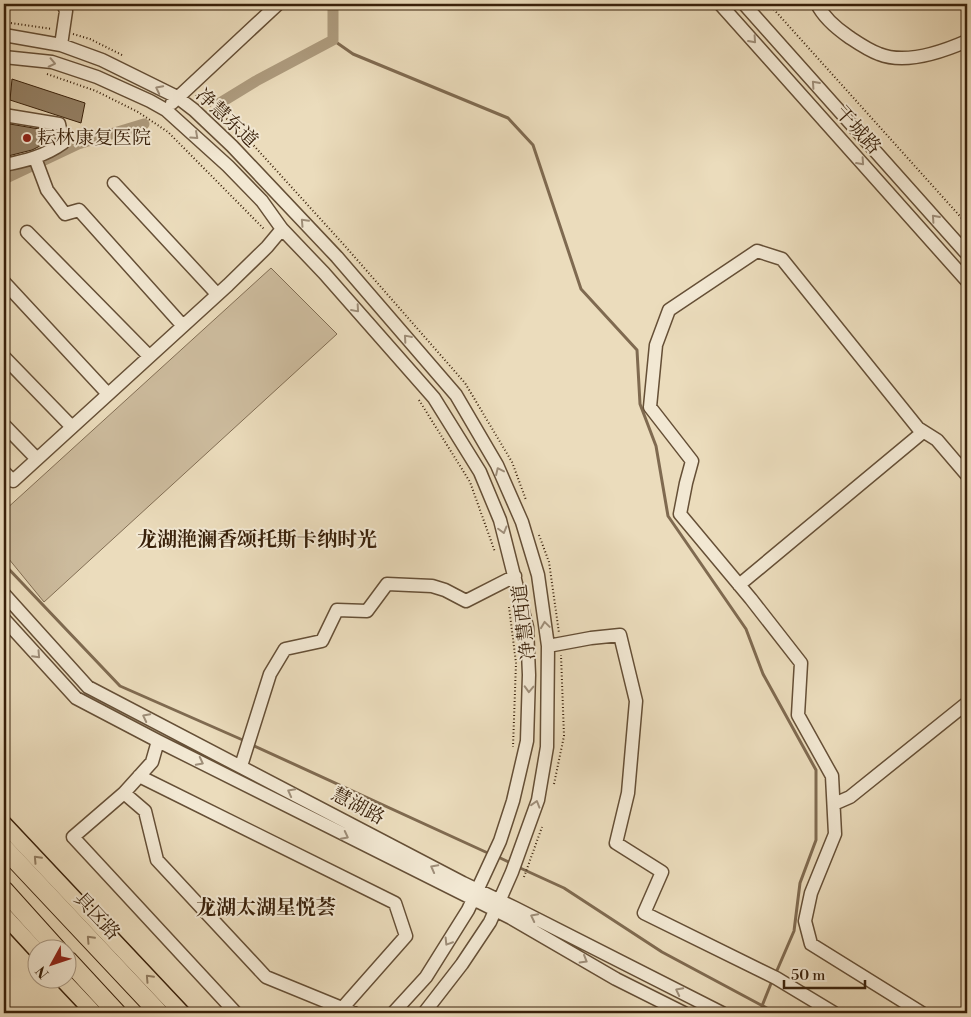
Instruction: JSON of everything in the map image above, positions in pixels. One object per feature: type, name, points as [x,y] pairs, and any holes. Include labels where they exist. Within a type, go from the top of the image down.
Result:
[{"type":"highway","name":"具区路","points":[[4,848],[159,1013]]},
{"type":"highway","points":[[4,890],[43,940]]},
{"type":"highway","points":[[78,971],[117,1013]]},
{"type":"main road","points":[[4,824],[182,1013]]},
{"type":"main road","points":[[4,915],[15,927],[36,940]]},
{"type":"main road","points":[[72,990],[94,1013]]},
{"type":"street","points":[[61,45],[66,11],[63,4]]},
{"type":"street","points":[[166,110],[177,97],[278,4]]},
{"type":"street","name":"干城路","points":[[720,4],[967,281]]},
{"type":"street","name":"干城路","points":[[744,4],[967,254]]},
{"type":"street","points":[[818,4],[822,12],[838,29],[880,55],[902,58],[922,57],[947,50],[967,40]]},
{"type":"street","name":"净慧东道","points":[[4,35],[61,45],[102,60],[177,97],[194,110],[232,146],[337,257]]},
{"type":"street","name":"净慧东道","points":[[4,57],[52,62],[97,77],[166,110],[262,201],[278,234],[324,273]]},
{"type":"street","points":[[4,115],[58,124],[63,143],[37,164],[4,165]]},
{"type":"street","points":[[37,164],[47,190],[65,214],[78,210],[182,326]]},
{"type":"street","points":[[114,182],[217,294]]},
{"type":"street","points":[[27,232],[149,356]]},
{"type":"street","points":[[4,472],[13,481],[217,294],[278,234]]},
{"type":"street","points":[[922,1013],[811,944],[805,921],[811,893],[835,834],[832,776],[798,715],[801,663],[680,514],[692,461],[650,406],[656,345],[669,310],[757,251],[782,259],[918,428],[936,440],[967,474]]},
{"type":"street","name":"净慧西道","points":[[337,257],[456,395],[496,465],[522,522],[538,575],[548,646],[546,747],[538,800],[521,850],[518,875],[462,964],[424,1013]]},
{"type":"street","name":"净慧西道","points":[[324,273],[434,398],[480,472],[500,520],[510,579],[527,627],[529,675],[527,741],[513,801],[500,841],[475,895],[426,977],[393,1013]]},
{"type":"street","points":[[4,282],[108,394]]},
{"type":"street","points":[[4,357],[72,428]]},
{"type":"street","points":[[4,425],[37,459]]},
{"type":"street","points":[[739,585],[924,432]]},
{"type":"street","points":[[241,766],[270,674],[285,649],[322,641],[337,610],[367,611],[387,584],[432,586],[445,590],[466,602],[510,579]]},
{"type":"street","name":"慧湖路","points":[[4,594],[88,687],[241,766],[475,895]]},
{"type":"street","name":"慧湖路","points":[[4,619],[76,698],[158,741],[722,1013]]},
{"type":"street","points":[[548,646],[620,635],[636,701],[628,793],[616,843],[662,872],[644,914],[772,976],[834,1013]]},
{"type":"street","points":[[834,804],[850,797],[967,703]]},
{"type":"street","points":[[158,741],[152,762],[124,793],[73,837],[236,1013]]},
{"type":"street","points":[[124,793],[145,811],[157,860],[266,977],[345,1012],[406,936],[395,903],[139,776]]},
{"type":"street","name":"慧湖路","points":[[498,906],[511,918],[616,978],[684,1013]]},
{"type":"path","points":[[769,4],[967,224]]},
{"type":"path","points":[[40,73],[96,91],[138,112],[168,132],[278,234]]},
{"type":"path","points":[[415,393],[470,482],[496,554]]},
{"type":"path","name":"净慧西道","points":[[510,579],[516,663],[513,752]]},
{"type":"path","points":[[518,875],[534,853]]},
{"type":"shaded area","points":[[271,268],[337,334],[44,602],[4,553],[4,511]]},
{"type":"building","points":[[12,79],[85,103],[81,123],[10,100]]},
{"type":"building","name":"耘林康复医院","points":[[4,123],[51,131],[50,141],[32,150],[4,157]]},
{"type":"waterway","points":[[220,103],[256,81],[333,40],[332,4]]},
{"type":"waterway","points":[[333,40],[353,54],[508,118],[533,145],[581,289],[637,350],[640,404],[656,446],[668,516],[746,629],[763,674],[816,770],[816,840],[800,883],[794,931],[775,975]]},
{"type":"waterway","points":[[4,179],[78,144],[144,124]]},
{"type":"waterway","points":[[4,564],[120,686],[245,741]]},
{"type":"waterway","points":[[250,744],[490,854]]},
{"type":"waterway","points":[[496,856],[513,864]]},
{"type":"waterway","points":[[518,867],[564,888],[662,952],[776,1013]]},
{"type":"waterway","points":[[762,1006],[772,981]]},
{"type":"place","name":"耘林康复医院","points":[[27,138]]},
{"type":"district","name":"龙湖滟澜香颂托斯卡纳时光","points":[[257,540]]},
{"type":"district","name":"龙湖太湖星悦荟","points":[[266,908]]}]
